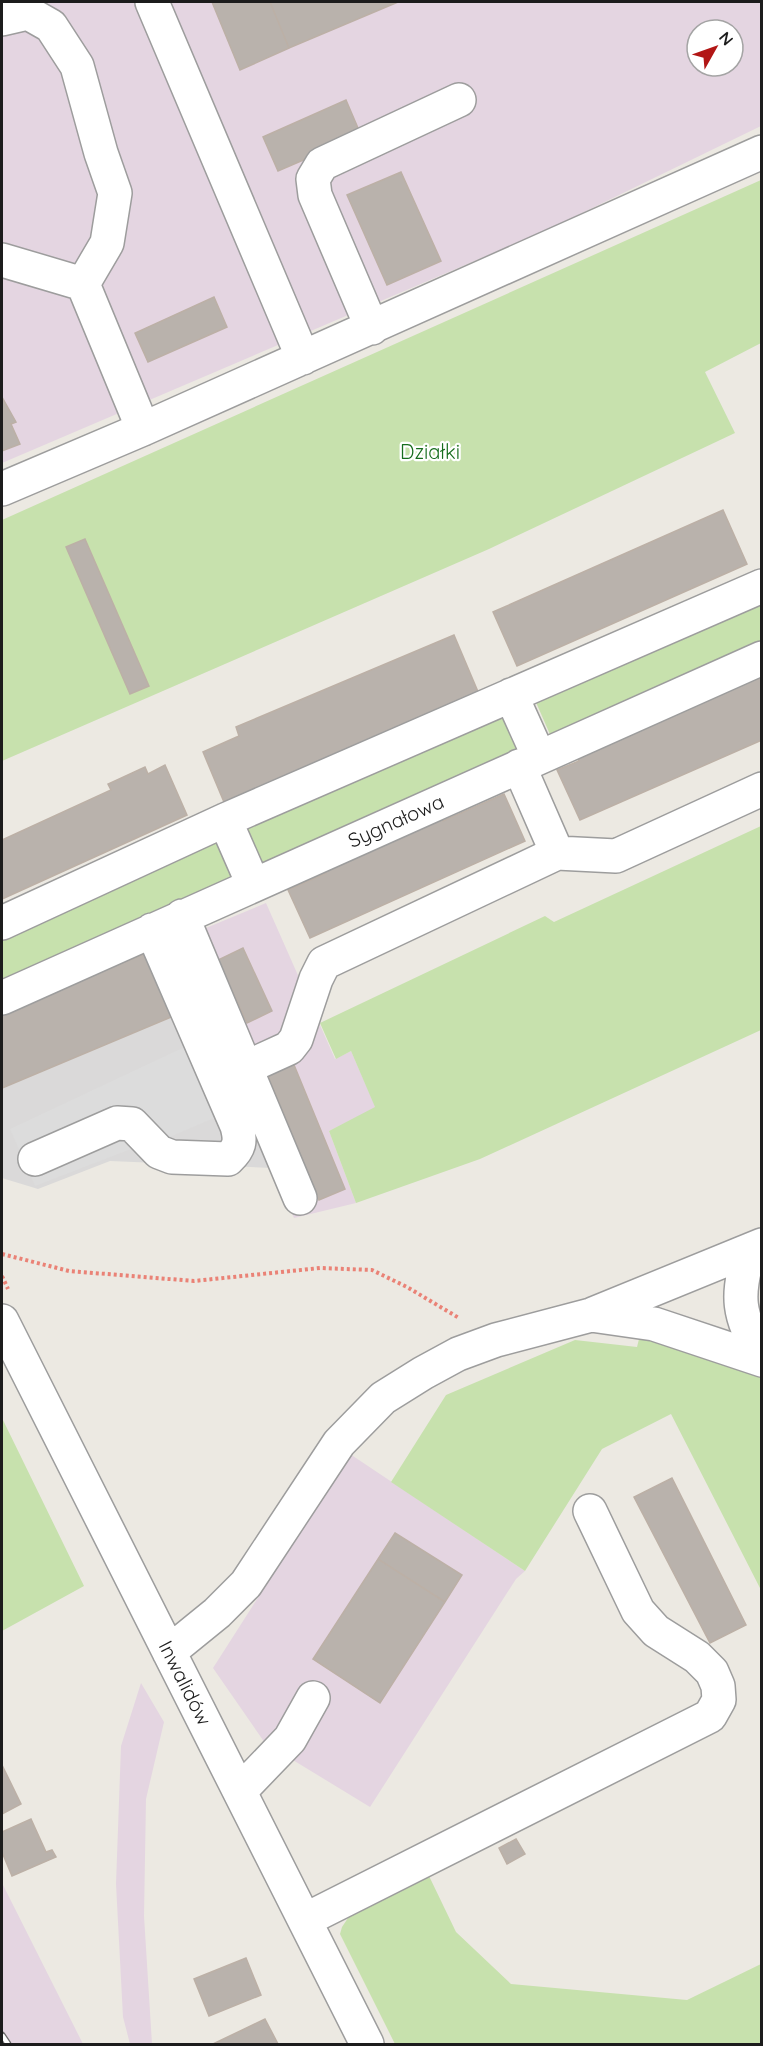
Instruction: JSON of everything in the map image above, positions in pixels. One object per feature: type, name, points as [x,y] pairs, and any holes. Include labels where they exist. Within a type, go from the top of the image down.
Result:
[{"type":"street","points":[[152,2],[303,358]]},
{"type":"street","points":[[2,20],[28,13],[51,26],[77,66],[101,153],[115,193],[107,243],[83,284]]},
{"type":"street","points":[[372,327],[315,195],[313,179],[322,164],[459,100]]},
{"type":"street","points":[[2,489],[143,429],[762,152]]},
{"type":"street","points":[[2,260],[83,284]]},
{"type":"street","points":[[83,284],[143,429]]},
{"type":"street","points":[[2,923],[225,820],[762,585]]},
{"type":"street","name":"Sygnałowa","points":[[2,998],[762,658]]},
{"type":"street","points":[[511,695],[557,853]]},
{"type":"street","points":[[245,1068],[289,1048],[296,1039],[316,979],[324,963],[557,853],[616,856],[762,789]]},
{"type":"street","points":[[225,820],[253,885]]},
{"type":"street","points":[[182,916],[300,1198]]},
{"type":"street","points":[[34,1159],[117,1123],[132,1124],[159,1152],[172,1157],[228,1159],[236,1152],[241,1141],[237,1126],[152,930]]},
{"type":"street","points":[[169,1652],[217,1613],[246,1584],[339,1443],[383,1398],[458,1354],[496,1340],[591,1315],[756,1247]]},
{"type":"street","points":[[756,1247],[741,1278],[740,1304],[749,1334],[762,1358]]},
{"type":"street","points":[[591,1315],[654,1324],[762,1358]]},
{"type":"street","name":"Inwalidów","points":[[2,1321],[367,2044]]},
{"type":"street","points":[[304,1920],[710,1716],[719,1700],[718,1686],[712,1672],[697,1658],[656,1631],[646,1621],[590,1511]]},
{"type":"street","points":[[240,1791],[290,1739],[313,1698]]},
{"type":"path","points":[[2,1254],[69,1271],[194,1281],[320,1268],[372,1270],[407,1287],[496,1340]]},
{"type":"shaded area","points":[[2,2],[761,2],[761,126],[547,230],[2,463]]},
{"type":"shaded area","points":[[266,903],[335,1059],[351,1051],[376,1108],[329,1131],[356,1203],[294,1218],[177,940]]},
{"type":"shaded area","points":[[177,940],[273,1168],[110,1161],[38,1189],[2,1178],[2,1013]]},
{"type":"shaded area","points":[[210,1035],[242,1106],[172,1136],[131,1149],[35,1186],[10,1129]]},
{"type":"shaded area","points":[[350,1454],[525,1571],[516,1579],[370,1807],[265,1743],[213,1668]]},
{"type":"shaded area","points":[[141,1683],[164,1722],[146,1799],[144,1916],[152,2044],[130,2044],[123,2017],[116,1884],[121,1746]]},
{"type":"shaded area","points":[[2,1883],[83,2044],[2,2044]]},
{"type":"green space","name":"Działki","points":[[761,180],[761,343],[705,372],[735,433],[489,549],[2,761],[2,520]]},
{"type":"green space","points":[[761,602],[761,649],[552,739],[535,700]]},
{"type":"green space","points":[[503,710],[522,753],[259,868],[240,825]]},
{"type":"green space","points":[[761,826],[761,1030],[480,1159],[356,1203],[329,1131],[375,1107],[351,1051],[336,1059],[320,1023],[545,916],[554,922]]},
{"type":"green space","points":[[221,835],[241,879],[2,985],[2,932]]},
{"type":"green space","points":[[640,1335],[761,1368],[761,1590],[671,1414],[602,1449],[525,1571],[391,1482],[446,1395],[575,1340],[637,1347]]},
{"type":"green space","points":[[2,1418],[84,1586],[2,1631]]},
{"type":"green space","points":[[429,1876],[456,1932],[511,1984],[687,2000],[761,1964],[761,2044],[395,2044],[340,1934],[350,1915]]},
{"type":"building","points":[[212,2],[270,2],[289,48],[240,70]]},
{"type":"building","points":[[270,2],[398,2],[289,48]]},
{"type":"building","points":[[346,100],[361,135],[278,171],[263,137]]},
{"type":"building","points":[[401,172],[441,261],[387,285],[347,195]]},
{"type":"building","points":[[214,297],[227,327],[148,362],[135,333]]},
{"type":"building","points":[[2,397],[16,422],[11,424],[20,444],[2,451]]},
{"type":"building","points":[[723,510],[747,564],[517,666],[493,612]]},
{"type":"building","points":[[85,539],[149,686],[130,694],[66,547]]},
{"type":"building","points":[[454,635],[479,694],[224,802],[203,752],[239,736],[236,727]]},
{"type":"building","points":[[762,674],[762,740],[580,820],[557,770],[579,761],[576,756]]},
{"type":"building","points":[[165,765],[187,815],[2,899],[2,840],[111,790],[108,784],[145,767],[148,774]]},
{"type":"building","points":[[504,794],[525,841],[310,938],[288,890],[326,873],[323,864],[439,812],[443,821]]},
{"type":"building","points":[[243,948],[272,1011],[247,1023],[218,960]]},
{"type":"building","points":[[150,951],[176,1015],[2,1088],[2,1013],[111,961],[113,967]]},
{"type":"building","points":[[292,1060],[345,1189],[319,1200],[266,1071]]},
{"type":"building","points":[[672,1478],[746,1625],[710,1643],[634,1497]]},
{"type":"building","points":[[395,1533],[462,1575],[445,1602],[378,1559]]},
{"type":"building","points":[[378,1559],[445,1602],[380,1703],[313,1659]]},
{"type":"building","points":[[2,1765],[21,1804],[2,1814]]},
{"type":"building","points":[[31,1819],[46,1852],[52,1850],[56,1857],[12,1876],[2,1852],[2,1832]]},
{"type":"building","points":[[516,1839],[525,1854],[507,1864],[499,1848]]},
{"type":"building","points":[[246,1958],[261,1995],[209,2016],[194,1979]]},
{"type":"building","points":[[265,2019],[278,2044],[213,2044]]},
{"type":"railway","points":[[2,2035],[8,2044]]}]
